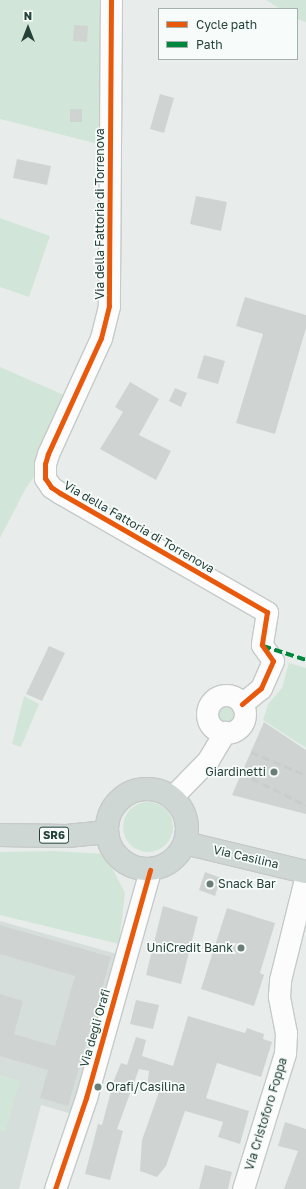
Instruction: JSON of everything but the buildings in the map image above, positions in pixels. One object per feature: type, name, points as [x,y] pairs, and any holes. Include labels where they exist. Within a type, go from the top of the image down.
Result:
[{"type":"main road","points":[[149,789],[162,791],[172,797],[187,819],[185,843],[171,862],[150,870],[132,867],[120,859],[112,849],[107,832],[111,811],[126,795],[149,789]]},
{"type":"main road","name":"SR6","points":[[0,835],[74,836],[107,832]]},
{"type":"main road","name":"Via Casilina","points":[[185,843],[306,872]]},
{"type":"street","name":"Via della Fattoria di Torrenova","points":[[112,0],[109,306],[101,338],[48,454],[44,469],[45,478],[51,487],[60,493],[267,612],[262,646],[273,661],[261,688],[242,704]]},
{"type":"street","points":[[172,797],[208,760],[225,732],[240,725],[245,715],[242,704],[233,696],[223,695],[214,700],[208,706],[210,724],[216,730],[225,732]]},
{"type":"street","name":"Via degli Orafi","points":[[55,1189],[86,1098],[150,870]]},
{"type":"street","name":"Via Cristoforo Foppa","points":[[243,1189],[285,1052],[286,1033],[279,996],[280,980],[306,875]]},
{"type":"shaded area","points":[[0,921],[117,954],[72,1114],[41,1105],[19,1189],[0,1189]]},
{"type":"green space","points":[[0,0],[111,0],[110,147],[0,119]]},
{"type":"green space","points":[[266,0],[306,0],[306,22],[298,19],[298,8],[278,8]]},
{"type":"green space","points":[[0,218],[50,236],[29,297],[0,287]]},
{"type":"green space","points":[[0,367],[73,399],[47,459],[26,488],[0,538]]},
{"type":"green space","points":[[289,663],[306,668],[306,748],[263,720],[268,704],[282,688]]},
{"type":"green space","points":[[24,696],[39,704],[21,747],[12,744]]},
{"type":"green space","points":[[222,705],[230,705],[235,710],[233,721],[230,723],[222,723],[217,718],[217,710]]},
{"type":"green space","points":[[148,802],[157,804],[166,809],[171,818],[173,827],[171,836],[166,845],[157,850],[148,852],[139,850],[130,845],[125,836],[123,827],[125,818],[130,809],[139,804]]},
{"type":"green space","points":[[54,851],[105,854],[125,893],[119,944],[0,915],[0,852]]},
{"type":"green space","points":[[0,1075],[20,1081],[5,1132],[0,1130]]},
{"type":"railway","points":[[251,752],[306,775]]},
{"type":"railway","points":[[241,773],[306,805]]},
{"type":"marked path","points":[[263,646],[306,660]]},
{"type":"cycle path","points":[[111,0],[109,306],[101,338],[48,454],[45,464],[45,478],[51,487],[60,493],[267,612],[262,645],[273,661],[261,688],[242,704]]},
{"type":"cycle path","points":[[55,1189],[86,1098],[150,870]]},
{"type":"place","name":"Giardinetti","points":[[274,772]]},
{"type":"place","name":"Snack Bar","points":[[210,884]]},
{"type":"place","name":"UniCredit Bank","points":[[241,948]]},
{"type":"place","name":"Orafi/Casilina","points":[[98,1087]]}]
